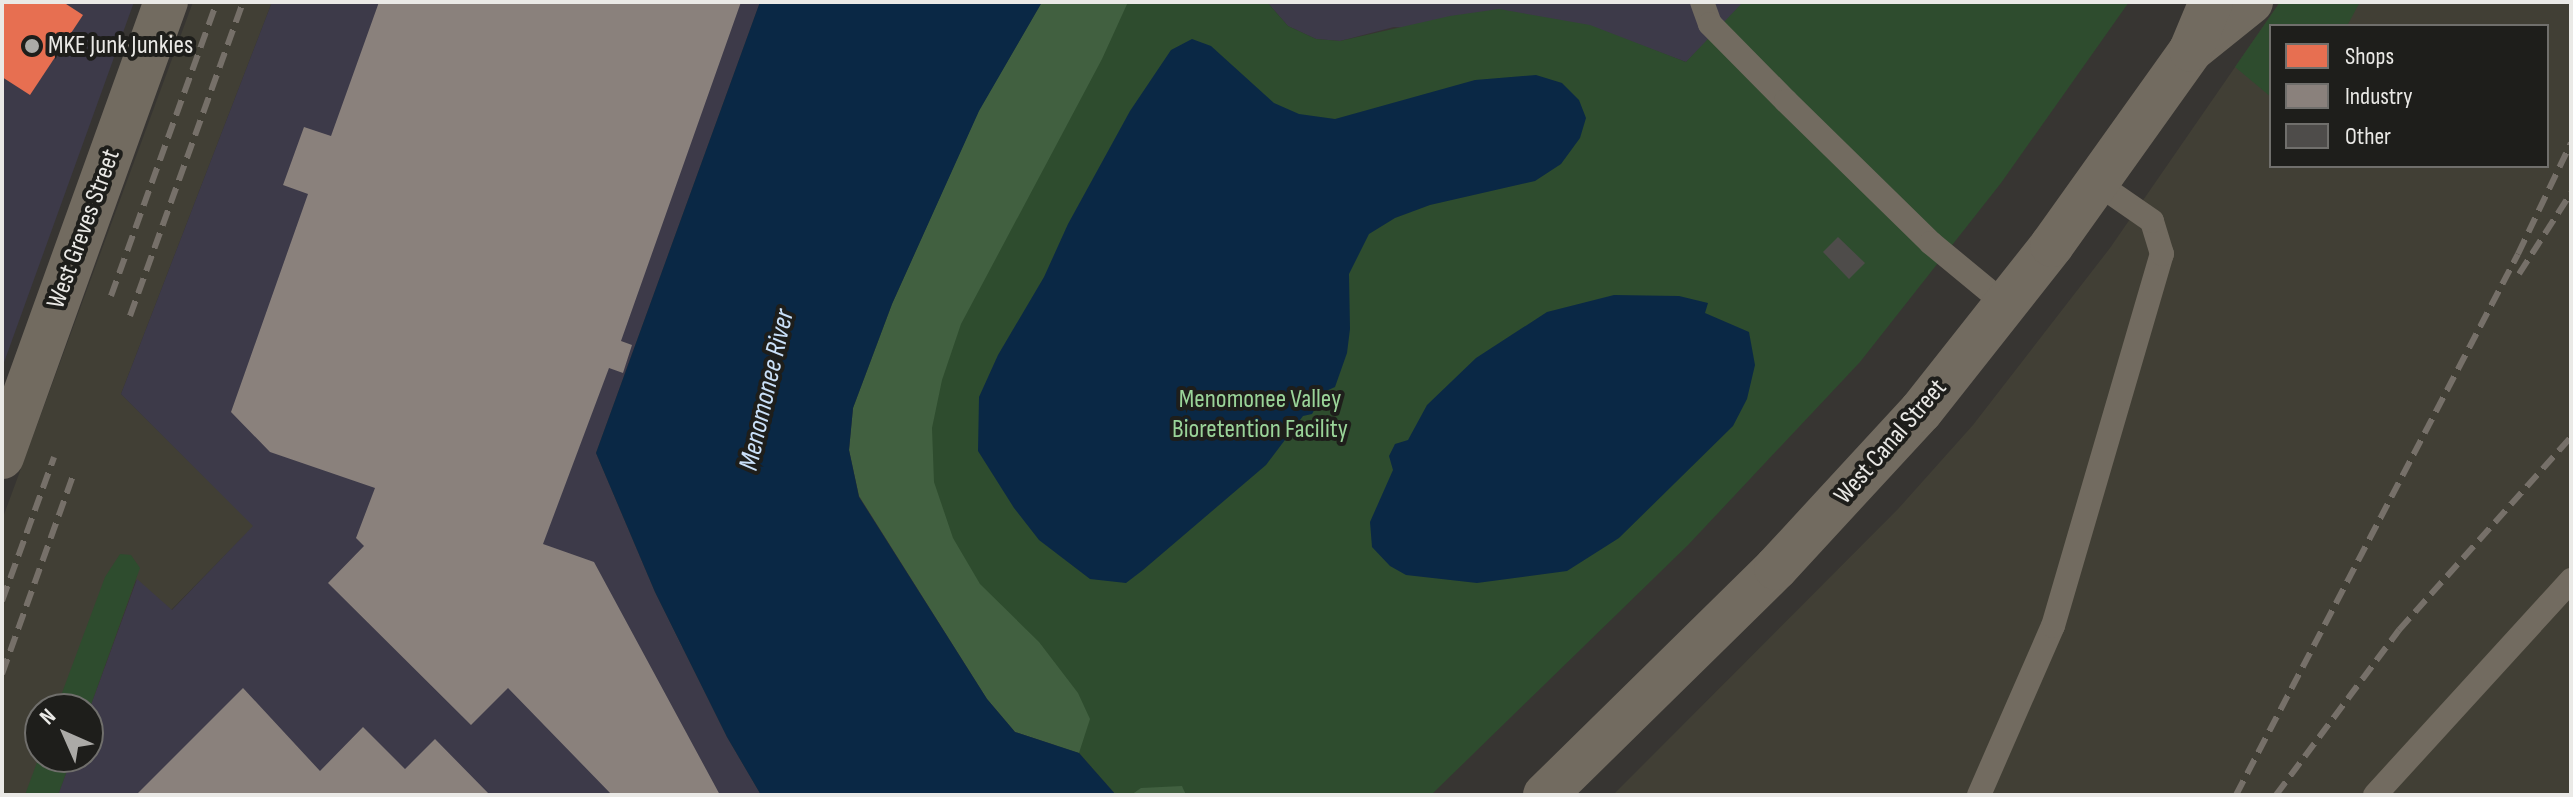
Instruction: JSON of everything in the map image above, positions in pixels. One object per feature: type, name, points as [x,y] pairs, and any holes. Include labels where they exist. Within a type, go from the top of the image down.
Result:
[{"type":"street","name":"West Greves Street","points":[[2,457],[166,2]]},
{"type":"street","name":"West Canal Street","points":[[1545,795],[1851,490],[2006,305],[2097,183],[2191,50],[2211,2]]},
{"type":"street","name":"West Canal Street","points":[[2191,50],[2251,2]]},
{"type":"lane","points":[[1702,2],[1710,24],[1797,112],[1921,234],[2006,305]]},
{"type":"lane","points":[[1979,795],[2053,626],[2162,254],[2152,221],[2097,183]]},
{"type":"lane","points":[[2375,795],[2571,580]]},
{"type":"shaded area","points":[[2,2],[134,2],[2,368]]},
{"type":"shaded area","points":[[193,2],[272,2],[121,394],[254,526],[171,610],[136,580],[95,693],[24,693],[24,773],[66,773],[58,795],[2,795],[2,520]]},
{"type":"shaded area","points":[[272,2],[760,2],[596,453],[655,592],[727,737],[761,795],[58,795],[66,773],[104,773],[104,693],[95,693],[137,579],[172,610],[253,526],[121,394]]},
{"type":"shaded area","points":[[1267,2],[1747,2],[1686,62],[1643,46],[1394,27],[1340,41],[1316,39],[1288,26]]},
{"type":"shaded area","points":[[2280,2],[2571,2],[2571,795],[1613,795],[1898,509],[1973,425],[2110,248]]},
{"type":"green space","name":"Menomonee Valley Bioretention Facility","points":[[1042,2],[1267,2],[1288,26],[1316,39],[1340,41],[1450,16],[1499,9],[1590,25],[1686,62],[1743,2],[2129,2],[2001,183],[1860,362],[1688,545],[1431,795],[1116,795],[1079,753],[1056,746],[853,408],[892,304],[979,110]]},
{"type":"green space","points":[[1042,2],[1128,2],[1102,59],[961,324],[942,380],[932,428],[934,482],[953,538],[980,584],[1039,642],[1078,693],[1090,719],[1079,753],[1015,732],[987,699],[859,496],[849,450],[853,408],[892,304],[979,110]]},
{"type":"green space","points":[[2280,2],[2360,2],[2348,24],[2269,24],[2269,95],[2235,67]]},
{"type":"green space","points":[[120,554],[131,555],[140,568],[95,693],[62,693],[105,577]]},
{"type":"green space","points":[[33,773],[66,773],[58,795],[25,795]]},
{"type":"green space","points":[[1182,786],[1186,795],[1131,795],[1141,788]]},
{"type":"water","name":"Menomonee River","points":[[760,2],[1042,2],[979,111],[892,304],[853,408],[849,450],[859,497],[987,699],[1015,732],[1079,753],[1116,795],[761,795],[727,737],[655,592],[596,453]]},
{"type":"water","points":[[1192,39],[1211,46],[1274,103],[1299,114],[1335,119],[1475,80],[1536,75],[1562,83],[1579,100],[1586,118],[1580,138],[1561,164],[1535,181],[1430,205],[1395,218],[1369,234],[1349,274],[1350,329],[1347,353],[1335,387],[1317,395],[1319,402],[1312,414],[1303,416],[1266,465],[1143,570],[1126,583],[1090,579],[1039,540],[1014,508],[978,451],[979,397],[998,355],[1044,277],[1068,224],[1130,111],[1171,50]]},
{"type":"water","points":[[1614,295],[1679,296],[1708,303],[1705,313],[1749,332],[1755,365],[1747,399],[1733,426],[1619,538],[1567,571],[1477,583],[1406,575],[1390,566],[1372,547],[1370,522],[1393,470],[1389,456],[1395,444],[1408,440],[1427,405],[1476,358],[1547,312]]},
{"type":"building: Shops","name":"MKE Junk Junkies","points":[[2,2],[63,2],[83,15],[30,95],[2,77]]},
{"type":"building: Industry","points":[[379,2],[741,2],[621,341],[632,345],[623,373],[609,368],[543,544],[594,562],[720,795],[612,795],[508,688],[471,725],[328,583],[364,546],[356,538],[375,488],[270,452],[231,412],[308,194],[283,185],[304,127],[331,136]]},
{"type":"building: Industry","points":[[243,688],[320,771],[363,727],[405,769],[435,739],[490,795],[136,795]]},
{"type":"building: Other","points":[[1838,237],[1865,263],[1849,279],[1823,252]]},
{"type":"railway","points":[[111,296],[217,2]]},
{"type":"railway","points":[[130,316],[243,2]]},
{"type":"railway","points":[[2236,795],[2518,254],[2571,143]]},
{"type":"railway","points":[[2519,274],[2571,193]]},
{"type":"railway","points":[[2276,795],[2399,630],[2571,437]]},
{"type":"railway","points":[[2,601],[54,457]]},
{"type":"railway","points":[[2,674],[73,476]]},
{"type":"place","name":"MKE Junk Junkies","points":[[32,46]]}]
